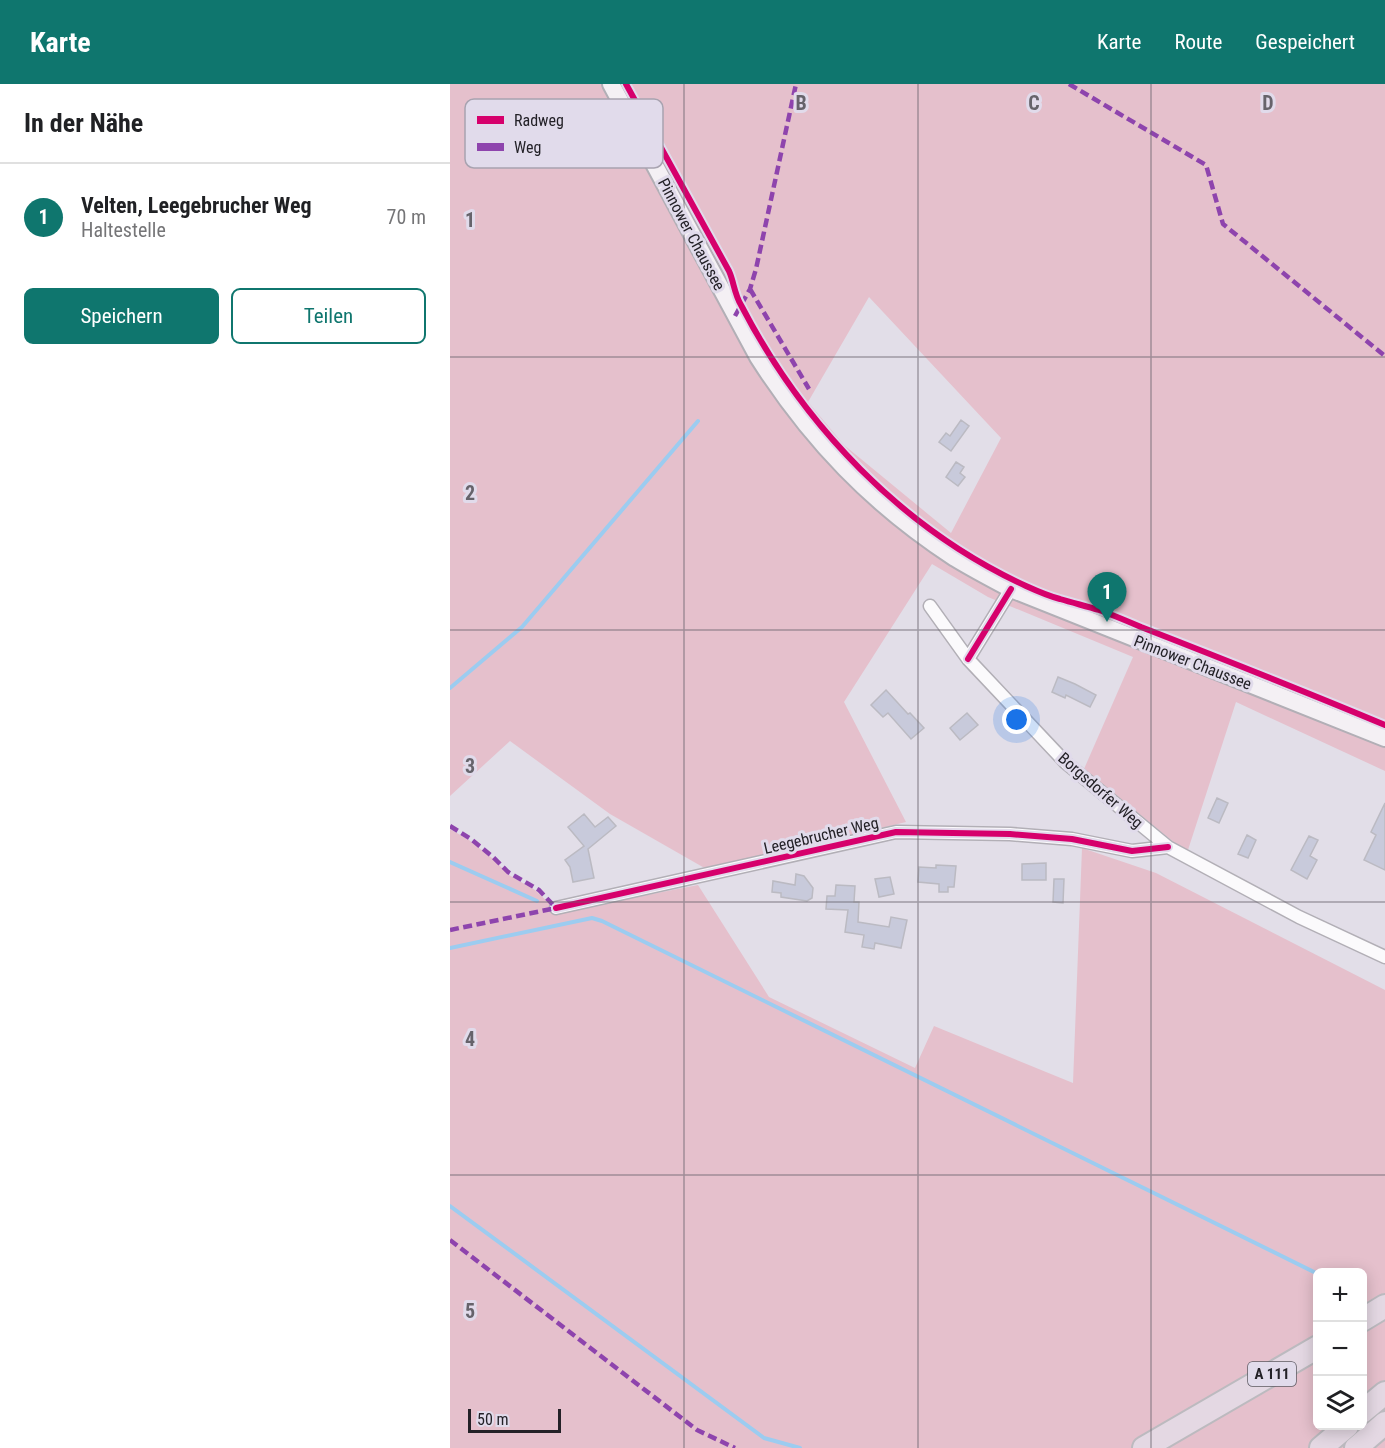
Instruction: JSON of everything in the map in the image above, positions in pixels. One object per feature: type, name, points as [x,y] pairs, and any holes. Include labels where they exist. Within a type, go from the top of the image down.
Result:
[{"type":"highway","points":[[1367,1317],[1385,1306]]},
{"type":"highway","name":"A 111","points":[[1144,1448],[1313,1349]]},
{"type":"highway","points":[[1367,1408],[1385,1393]]},
{"type":"highway","points":[[1356,1448],[1385,1423]]},
{"type":"highway","points":[[1321,1448],[1341,1430]]},
{"type":"main road","name":"Pinnower Chaussee","points":[[611,84],[619,99]]},
{"type":"main road","name":"Pinnower Chaussee","points":[[656,168],[758,357],[782,393],[805,425],[850,474],[892,512],[957,559],[1011,589],[1385,738]]},
{"type":"street","points":[[968,659],[1011,589]]},
{"type":"street","name":"Borgsdorfer Weg","points":[[930,606],[968,659],[1066,763],[1168,847],[1299,917],[1385,957]]},
{"type":"street","name":"Leegebrucher Weg","points":[[556,908],[896,832],[1010,834],[1062,838],[1132,851],[1168,847]]},
{"type":"shaded area","points":[[450,84],[1385,84],[1385,771],[1236,702],[1187,853],[1084,769],[1133,657],[988,597],[932,564],[844,702],[906,822],[708,870],[610,814],[510,741],[450,796]],"holes":[[[869,297],[1001,438],[951,533],[844,445],[808,402]]]},
{"type":"shaded area","points":[[450,829],[469,840],[509,875],[535,890],[551,905],[562,911],[698,885],[769,997],[915,1068],[934,1026],[1073,1083],[1082,848],[1156,873],[1385,990],[1385,1448],[450,1448]]},
{"type":"building","points":[[961,420],[969,426],[951,451],[939,442],[946,433],[950,436]]},
{"type":"building","points":[[956,462],[964,467],[960,473],[965,477],[958,486],[946,477]]},
{"type":"building","points":[[1058,677],[1096,695],[1090,707],[1066,695],[1065,698],[1052,692]]},
{"type":"building","points":[[886,690],[924,728],[911,739],[888,713],[883,717],[871,705]]},
{"type":"building","points":[[967,713],[978,725],[960,740],[950,728]]},
{"type":"building","points":[[1217,798],[1228,803],[1219,823],[1208,818]]},
{"type":"building","points":[[1385,803],[1385,870],[1364,860],[1376,835],[1371,832]]},
{"type":"building","points":[[584,814],[595,827],[608,817],[616,826],[588,849],[594,878],[573,882],[570,867],[565,860],[584,846],[568,827]]},
{"type":"building","points":[[1247,835],[1256,840],[1248,858],[1238,854]]},
{"type":"building","points":[[1309,836],[1318,840],[1310,856],[1317,860],[1307,879],[1291,870]]},
{"type":"building","points":[[1046,863],[1046,880],[1022,880],[1022,864]]},
{"type":"building","points":[[936,865],[956,866],[954,887],[948,887],[948,892],[939,892],[939,884],[918,882],[919,867],[936,868]]},
{"type":"building","points":[[796,874],[804,876],[813,888],[812,898],[807,901],[781,897],[781,893],[772,892],[773,881],[795,885]]},
{"type":"building","points":[[890,877],[894,894],[879,897],[875,879]]},
{"type":"building","points":[[1054,879],[1064,879],[1063,903],[1053,902]]},
{"type":"building","points":[[836,885],[855,886],[854,902],[859,902],[858,922],[889,927],[891,917],[907,920],[901,948],[875,943],[874,949],[862,947],[864,935],[845,932],[848,910],[826,909],[827,896],[835,896]]},
{"type":"waterway","points":[[450,688],[522,627],[698,421]]},
{"type":"waterway","points":[[450,862],[537,901]]},
{"type":"waterway","points":[[450,948],[592,918],[602,921],[1313,1272]]},
{"type":"waterway","points":[[450,1206],[764,1438],[800,1448]]},
{"type":"marked path","points":[[735,316],[750,289],[756,269],[796,84]]},
{"type":"marked path","points":[[1069,84],[1206,165],[1223,224],[1385,356]]},
{"type":"marked path","points":[[750,289],[809,389]]},
{"type":"marked path","points":[[450,826],[471,839],[508,872],[539,890],[556,908]]},
{"type":"marked path","points":[[450,930],[556,908]]},
{"type":"marked path","points":[[450,1240],[697,1430],[735,1448]]},
{"type":"cycle path","points":[[626,84],[634,99]]},
{"type":"cycle path","points":[[663,151],[729,271],[739,301],[794,392],[860,469],[898,504],[938,535],[1026,586],[1110,614],[1385,725]]},
{"type":"cycle path","points":[[968,659],[1011,589]]},
{"type":"cycle path","points":[[556,908],[896,832],[1010,834],[1072,839],[1132,851],[1168,847]]},
{"type":"place","name":"Velten, Leegebrucher Weg","points":[[1107,622]]}]
